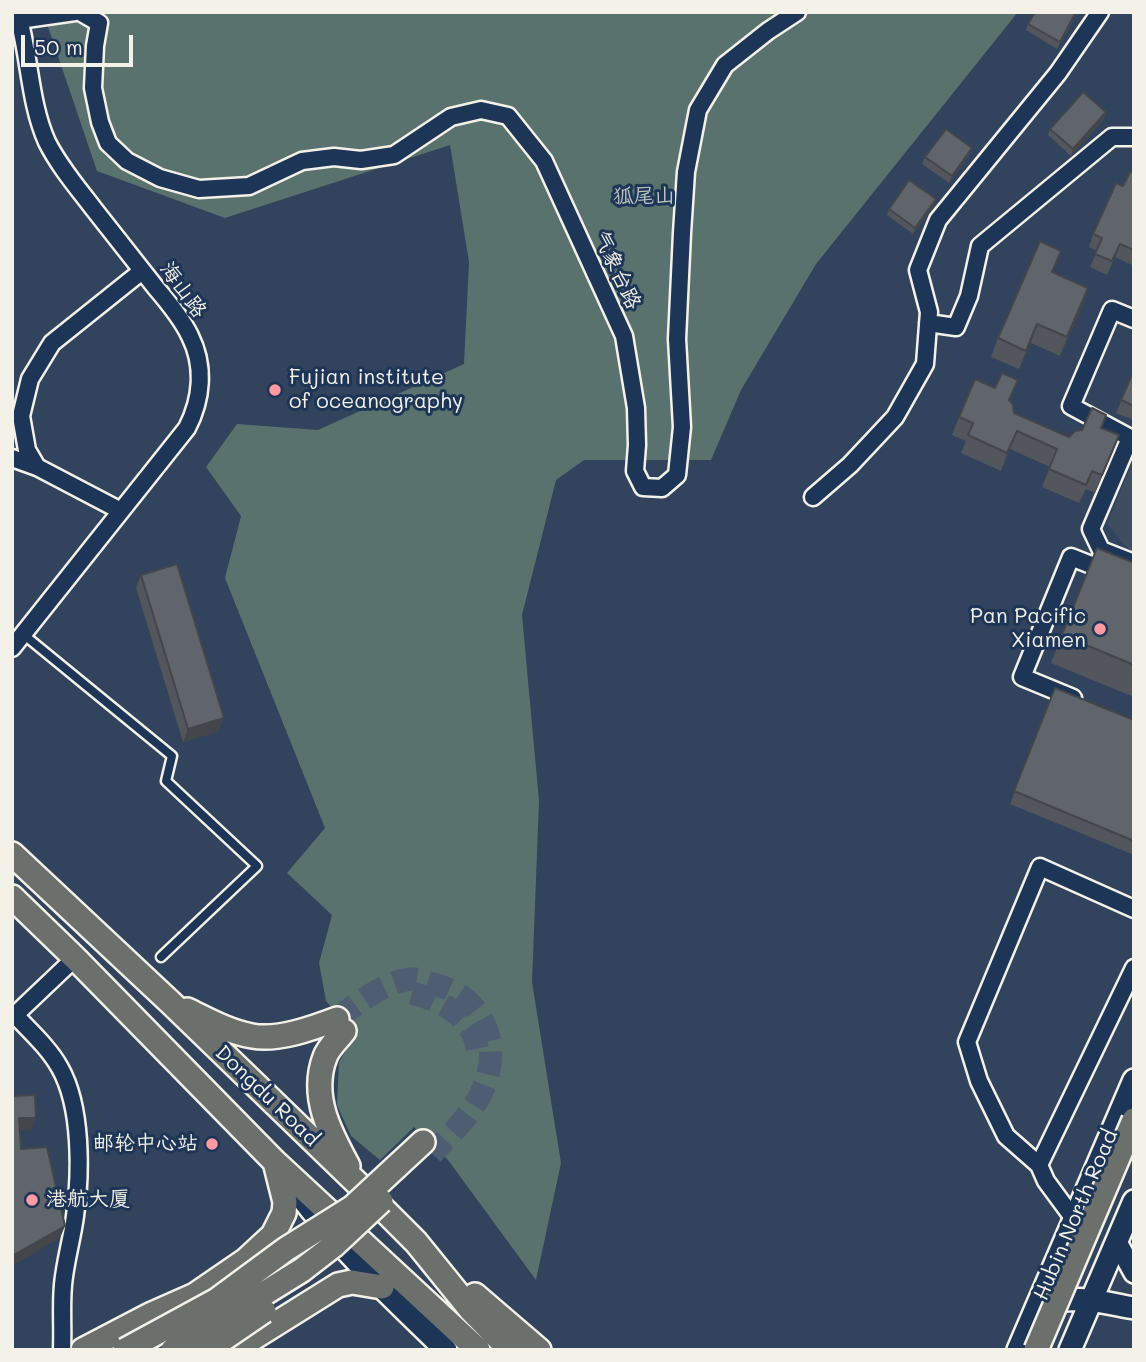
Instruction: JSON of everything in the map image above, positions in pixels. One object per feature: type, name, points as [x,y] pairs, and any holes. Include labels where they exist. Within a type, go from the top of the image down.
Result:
[{"type":"main road","name":"Dongdu Road","points":[[12,854],[358,1184],[416,1242],[471,1310],[510,1350]]},
{"type":"main road","name":"Dongdu Road","points":[[12,897],[275,1162],[477,1350]]},
{"type":"main road","points":[[171,1003],[220,1026],[254,1037],[301,1033],[340,1025],[325,1056],[318,1091],[329,1129],[358,1184]]},
{"type":"main road","name":"Hubin North Road","points":[[1018,1350],[1134,1080]]},
{"type":"main road","points":[[1036,1350],[1134,1120]]},
{"type":"main road","points":[[1045,1350],[1134,1140]]},
{"type":"main road","points":[[125,1350],[217,1300],[286,1250],[353,1207],[401,1172],[428,1148]]},
{"type":"main road","points":[[275,1162],[318,1219],[446,1350]]},
{"type":"main road","points":[[83,1350],[195,1295],[246,1260],[273,1235],[284,1213],[283,1191],[275,1162]]},
{"type":"main road","points":[[173,1350],[302,1270],[333,1246],[401,1172]]},
{"type":"main road","points":[[207,1350],[303,1282],[352,1238],[401,1172]]},
{"type":"main road","points":[[1070,1350],[1134,1201]]},
{"type":"main road","points":[[152,1350],[248,1294],[296,1259],[353,1207]]},
{"type":"main road","points":[[318,1219],[477,1350]]},
{"type":"main road","points":[[416,1242],[539,1350]]},
{"type":"main road","points":[[246,1260],[257,1256],[274,1262],[288,1276],[288,1284],[282,1290]]},
{"type":"main road","points":[[189,1350],[295,1284],[310,1282],[338,1285],[352,1282],[382,1287]]},
{"type":"main road","points":[[234,1350],[338,1285]]},
{"type":"main road","points":[[1032,1317],[1051,1303],[1074,1299],[1134,1308]]},
{"type":"street","name":"气象台路","points":[[18,16],[77,12],[99,23],[94,46],[93,88],[100,122],[108,143],[127,161],[160,178],[199,189],[249,186],[302,161],[334,157],[361,160],[394,155],[451,117],[481,110],[508,116],[544,161],[624,336],[636,408],[635,471],[643,487],[662,488],[677,475],[682,427],[677,339],[681,246],[685,172],[698,110],[725,65],[797,12]]},
{"type":"street","points":[[813,497],[850,465],[895,417],[925,364],[929,312],[918,270],[938,220],[1058,73],[1100,12]]},
{"type":"street","name":"海山路","points":[[12,648],[187,428],[197,408],[201,385],[198,358],[190,336],[66,174],[48,143],[37,114],[26,40],[18,16]]},
{"type":"street","points":[[928,323],[956,327],[969,296],[980,246],[1112,137],[1134,137]]},
{"type":"street","points":[[37,467],[27,450],[21,416],[30,379],[52,342],[142,271]]},
{"type":"street","points":[[1134,319],[1112,310],[1071,406],[1132,439],[1091,529],[1101,550],[1134,564]]},
{"type":"street","points":[[12,458],[37,467],[121,511]]},
{"type":"street","points":[[1084,703],[1022,677],[1071,557],[1134,582]]},
{"type":"street","points":[[1074,1219],[1046,1181],[1039,1164],[1006,1136],[979,1081],[967,1042],[1040,867],[1134,909]]},
{"type":"street","points":[[62,1350],[62,1287],[75,1216],[79,1166],[76,1127],[69,1090],[61,1070],[48,1050],[14,1015],[75,958]]},
{"type":"street","points":[[1039,1164],[1134,968]]},
{"type":"street","points":[[1117,1242],[1134,1273]]},
{"type":"lane","points":[[23,634],[173,756],[166,781],[257,866],[160,957]]},
{"type":"shaded area","points":[[1134,459],[1134,556],[1107,524]]},
{"type":"green space","name":"狐尾山","points":[[43,12],[1018,12],[816,264],[741,390],[711,460],[584,460],[556,480],[522,615],[539,801],[532,982],[561,1163],[536,1280],[448,1160],[414,1127],[380,1160],[351,1136],[337,1105],[339,1062],[355,1035],[326,1001],[319,963],[332,915],[287,873],[325,828],[225,578],[241,516],[206,467],[237,424],[318,430],[464,364],[469,262],[450,145],[225,218],[97,171]]},
{"type":"building","points":[[1035,12],[1075,14],[1060,42],[1028,24]]},
{"type":"building","points":[[1083,92],[1106,112],[1073,149],[1050,129]]},
{"type":"building","points":[[946,129],[972,148],[952,176],[925,157]]},
{"type":"building","points":[[1130,172],[1134,173],[1134,250],[1120,244],[1112,261],[1095,254],[1102,238],[1093,234],[1116,183],[1123,186]]},
{"type":"building","points":[[909,180],[936,199],[915,228],[889,209]]},
{"type":"building","points":[[1040,241],[1061,251],[1052,272],[1088,288],[1067,337],[1037,324],[1026,351],[998,338]]},
{"type":"building","points":[[1134,370],[1134,406],[1121,400]]},
{"type":"building","points":[[1002,373],[1018,380],[1009,400],[1014,413],[1069,437],[1075,431],[1082,430],[1092,408],[1106,415],[1101,428],[1119,435],[1102,475],[1092,471],[1086,485],[1049,469],[1057,449],[1017,431],[1007,453],[968,435],[973,423],[959,417],[975,379],[995,388]]},
{"type":"building","name":"Pan Pacific Xiamen","points":[[1097,548],[1134,563],[1134,665],[1062,635]]},
{"type":"building","points":[[177,564],[224,718],[188,729],[141,575]]},
{"type":"building","points":[[1055,688],[1134,720],[1134,841],[1014,791]]},
{"type":"building","name":"港航大厦","points":[[35,1095],[36,1118],[19,1118],[21,1149],[47,1147],[65,1226],[12,1256],[12,1096]]},
{"type":"tunnel","points":[[337,1019],[381,989],[411,979],[454,991],[478,1013],[490,1042],[488,1074],[472,1109],[432,1154]]},
{"type":"tunnel","points":[[412,993],[439,1002],[462,1018],[473,1034],[479,1056]]},
{"type":"place","name":"Fujian institute of oceanography","points":[[275,390]]},
{"type":"place","name":"Pan Pacific Xiamen","points":[[1100,629]]},
{"type":"place","name":"邮轮中心站","points":[[212,1144]]},
{"type":"place","name":"港航大厦","points":[[32,1200]]}]
